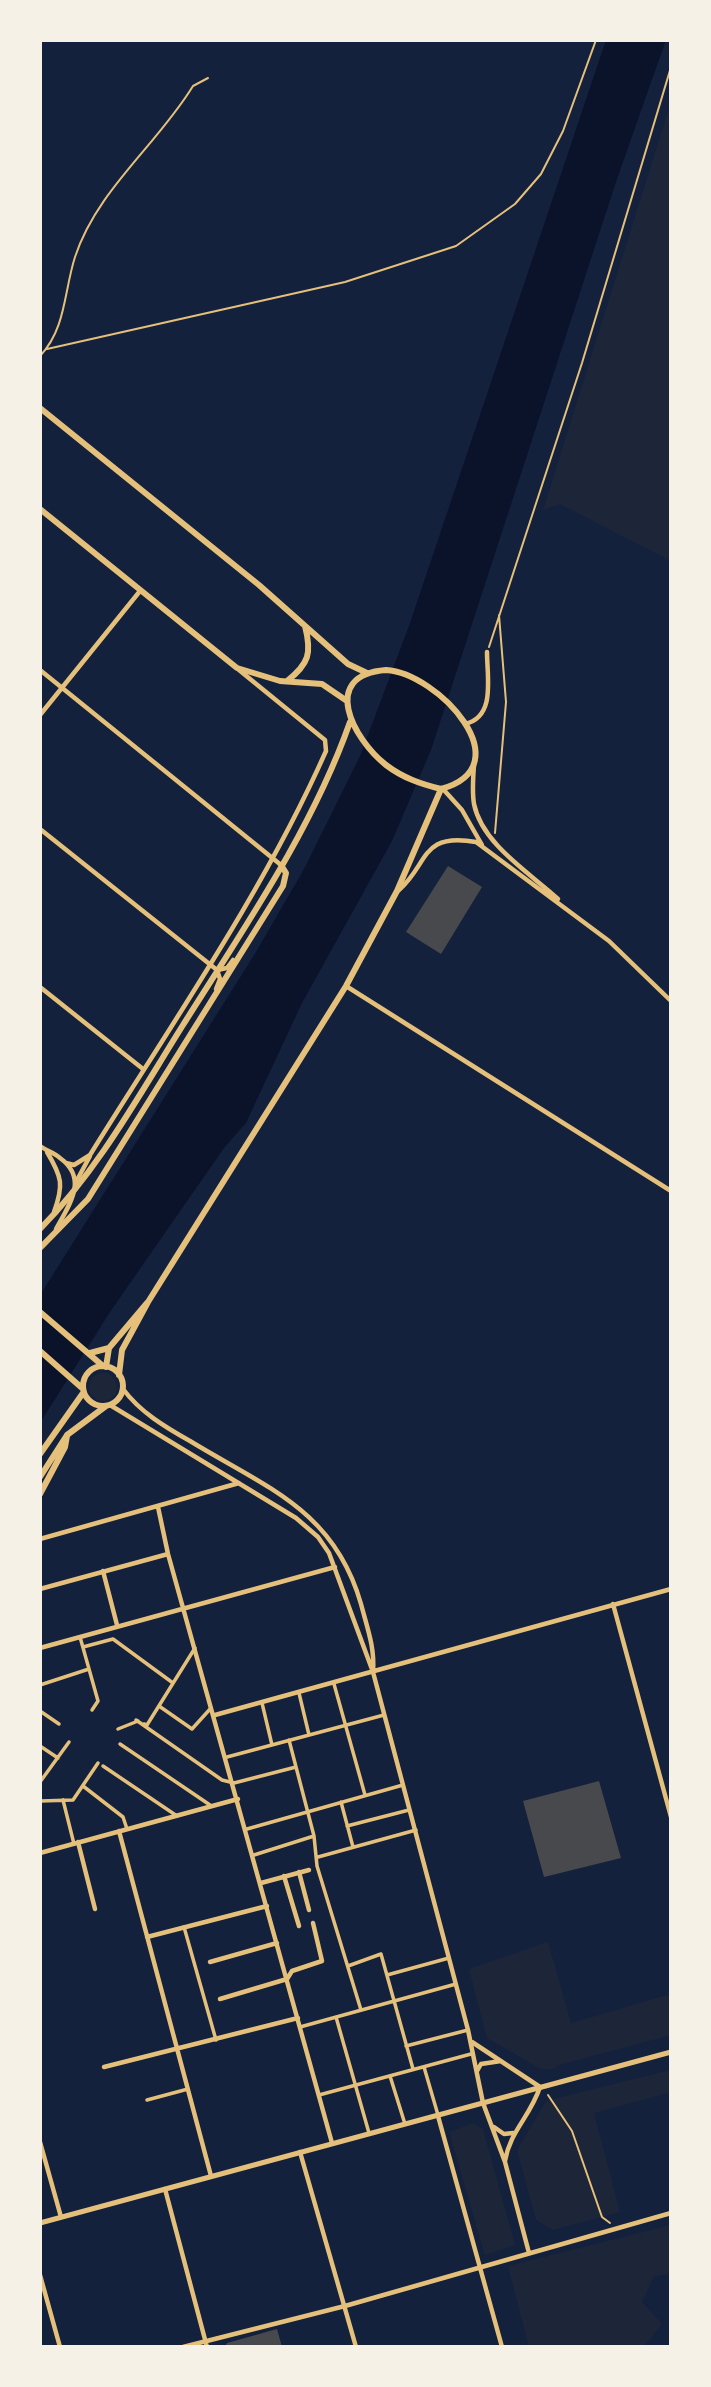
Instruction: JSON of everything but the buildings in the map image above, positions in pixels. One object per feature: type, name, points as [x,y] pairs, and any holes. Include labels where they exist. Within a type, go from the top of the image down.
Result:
[{"type":"main road","points":[[40,408],[304,624],[348,664],[367,673],[392,670],[412,676],[441,693],[465,723],[475,750],[474,765],[460,780],[442,789],[396,772],[378,758],[358,736],[350,722],[347,701],[354,684],[367,673]]},
{"type":"main road","points":[[40,509],[237,667],[287,681],[322,684],[347,701]]},
{"type":"main road","points":[[287,681],[308,660],[310,647],[304,624]]},
{"type":"main road","points":[[41,1228],[76,1187],[86,1180],[217,970],[281,865],[333,763],[350,722]]},
{"type":"main road","points":[[40,1477],[67,1435],[118,1399],[122,1389],[119,1375],[122,1350],[148,1302],[346,986],[397,891],[442,789]]},
{"type":"main road","points":[[40,1248],[88,1199],[262,922],[286,878],[281,865]]},
{"type":"main road","points":[[105,1366],[110,1348],[148,1302]]},
{"type":"main road","points":[[40,1312],[119,1375]]},
{"type":"main road","points":[[89,1352],[110,1348]]},
{"type":"main road","points":[[40,1351],[73,1378],[94,1404],[108,1405]]},
{"type":"main road","points":[[40,1454],[83,1390],[87,1373],[105,1366]]},
{"type":"main road","points":[[40,1494],[65,1447],[67,1435]]},
{"type":"street","points":[[40,715],[140,591]]},
{"type":"street","points":[[465,723],[479,719],[485,711],[487,652]]},
{"type":"street","points":[[52,1236],[73,1203],[76,1187],[90,1155],[210,965],[274,857],[326,751],[325,740],[237,667]]},
{"type":"street","points":[[40,670],[281,865]]},
{"type":"street","points":[[474,765],[474,806],[495,842],[628,957],[671,1001]]},
{"type":"street","points":[[442,789],[462,810],[482,845]]},
{"type":"street","points":[[40,828],[217,970],[219,983],[196,1026]]},
{"type":"street","points":[[397,891],[430,849],[459,840],[482,845],[572,911]]},
{"type":"street","points":[[217,970],[227,968],[253,929],[262,922]]},
{"type":"street","points":[[40,986],[144,1069]]},
{"type":"street","points":[[346,986],[671,1191]]},
{"type":"street","points":[[40,1146],[66,1163],[81,1163],[90,1155]]},
{"type":"street","points":[[47,1152],[56,1166],[62,1191],[51,1218]]},
{"type":"street","points":[[66,1163],[76,1187]]},
{"type":"street","points":[[122,1389],[152,1418],[302,1510],[328,1534],[345,1562],[357,1593],[375,1655],[373,1672]]},
{"type":"street","points":[[108,1405],[240,1482],[308,1527],[335,1567],[365,1657],[373,1672],[468,2030],[483,2103],[494,2126],[529,2253]]},
{"type":"street","points":[[40,1539],[240,1482]]},
{"type":"street","points":[[158,1507],[168,1553],[227,1757],[332,2143]]},
{"type":"street","points":[[40,1589],[168,1553]]},
{"type":"street","points":[[40,1648],[335,1567]]},
{"type":"street","points":[[103,1571],[117,1625]]},
{"type":"street","points":[[215,1715],[671,1589]]},
{"type":"street","points":[[613,1604],[671,1817]]},
{"type":"street","points":[[80,1637],[98,1701],[92,1710]]},
{"type":"street","points":[[83,1647],[113,1639],[173,1683]]},
{"type":"street","points":[[118,1728],[136,1720],[147,1725],[196,1647]]},
{"type":"street","points":[[40,1685],[89,1669]]},
{"type":"street","points":[[334,1684],[365,1796]]},
{"type":"street","points":[[299,1693],[309,1735]]},
{"type":"street","points":[[262,1703],[271,1745]]},
{"type":"street","points":[[159,1706],[192,1729],[212,1706]]},
{"type":"street","points":[[40,1711],[60,1724]]},
{"type":"street","points":[[227,1757],[384,1715]]},
{"type":"street","points":[[136,1720],[222,1780],[234,1783],[296,1767]]},
{"type":"street","points":[[289,1740],[314,1836],[317,1866],[361,2010]]},
{"type":"street","points":[[41,1780],[69,1742]]},
{"type":"street","points":[[120,1744],[211,1806]]},
{"type":"street","points":[[40,1746],[58,1758]]},
{"type":"street","points":[[40,1801],[73,1800],[98,1763]]},
{"type":"street","points":[[103,1766],[177,1816]]},
{"type":"street","points":[[247,1829],[403,1785]]},
{"type":"street","points":[[83,1786],[123,1816],[127,1829]]},
{"type":"street","points":[[42,1855],[76,1843],[238,1799]]},
{"type":"street","points":[[62,1800],[95,1909]]},
{"type":"street","points":[[341,1802],[353,1847]]},
{"type":"street","points":[[347,1826],[410,1810]]},
{"type":"street","points":[[318,1857],[416,1830]]},
{"type":"street","points":[[119,1831],[211,2176]]},
{"type":"street","points":[[254,1856],[314,1836]]},
{"type":"street","points":[[261,1883],[309,1870]]},
{"type":"street","points":[[299,1872],[309,1910]]},
{"type":"street","points":[[284,1876],[299,1926]]},
{"type":"street","points":[[147,1937],[267,1906]]},
{"type":"street","points":[[220,1999],[287,1979],[292,1971],[322,1961],[313,1923]]},
{"type":"street","points":[[184,1927],[216,2040]]},
{"type":"street","points":[[210,1962],[277,1943]]},
{"type":"street","points":[[348,1966],[381,1954],[413,2070]]},
{"type":"street","points":[[387,1975],[449,1958]]},
{"type":"street","points":[[300,2027],[456,1984]]},
{"type":"street","points":[[336,2017],[370,2134]]},
{"type":"street","points":[[104,2067],[298,2018]]},
{"type":"street","points":[[406,2046],[468,2030]]},
{"type":"street","points":[[471,2042],[540,2087]]},
{"type":"street","points":[[40,2223],[671,2052]]},
{"type":"street","points":[[319,2095],[471,2054]]},
{"type":"street","points":[[477,2071],[481,2064],[502,2061]]},
{"type":"street","points":[[424,2067],[502,2347]]},
{"type":"street","points":[[390,2076],[405,2125]]},
{"type":"street","points":[[505,2162],[513,2133],[526,2120],[540,2087]]},
{"type":"street","points":[[147,2100],[188,2089]]},
{"type":"street","points":[[494,2126],[504,2134],[513,2133]]},
{"type":"street","points":[[40,2142],[61,2217]]},
{"type":"street","points":[[300,2151],[356,2347]]},
{"type":"street","points":[[165,2188],[206,2344]]},
{"type":"street","points":[[183,2347],[206,2344],[345,2306],[671,2213]]},
{"type":"street","points":[[40,2275],[61,2347]]},
{"type":"path","points":[[47,349],[345,282],[456,246],[515,204],[541,174],[563,131],[596,40]]},
{"type":"path","points":[[487,652],[582,363],[671,66]]},
{"type":"path","points":[[40,356],[59,327],[75,257],[95,214],[193,86],[208,78]]},
{"type":"path","points":[[495,842],[506,702],[499,614]]},
{"type":"path","points":[[548,2095],[572,2131],[602,2217],[617,2228]]},
{"type":"shaded area","points":[[606,40],[666,40],[617,179],[431,750],[392,841],[302,1003],[246,1123],[224,1148],[110,1312],[40,1423],[40,1295],[256,952],[304,869],[360,756],[410,623]]},
{"type":"shaded area","points":[[671,102],[671,561],[560,504],[543,510]]},
{"type":"shaded area","points":[[103,1373],[113,1377],[117,1387],[113,1397],[103,1401],[93,1397],[89,1387],[93,1377]]},
{"type":"shaded area","points":[[548,1942],[571,2023],[671,1994],[671,2035],[559,2065],[554,2069],[541,2069],[487,2038],[469,1969]]},
{"type":"shaded area","points":[[671,2070],[671,2092],[594,2113],[620,2212],[553,2230],[536,2220],[517,2150],[546,2101]]},
{"type":"shaded area","points":[[473,2123],[483,2129],[515,2245],[485,2255],[449,2132]]},
{"type":"shaded area","points":[[671,2225],[671,2274],[654,2276],[642,2302],[662,2324],[644,2347],[529,2347],[508,2266]]}]
